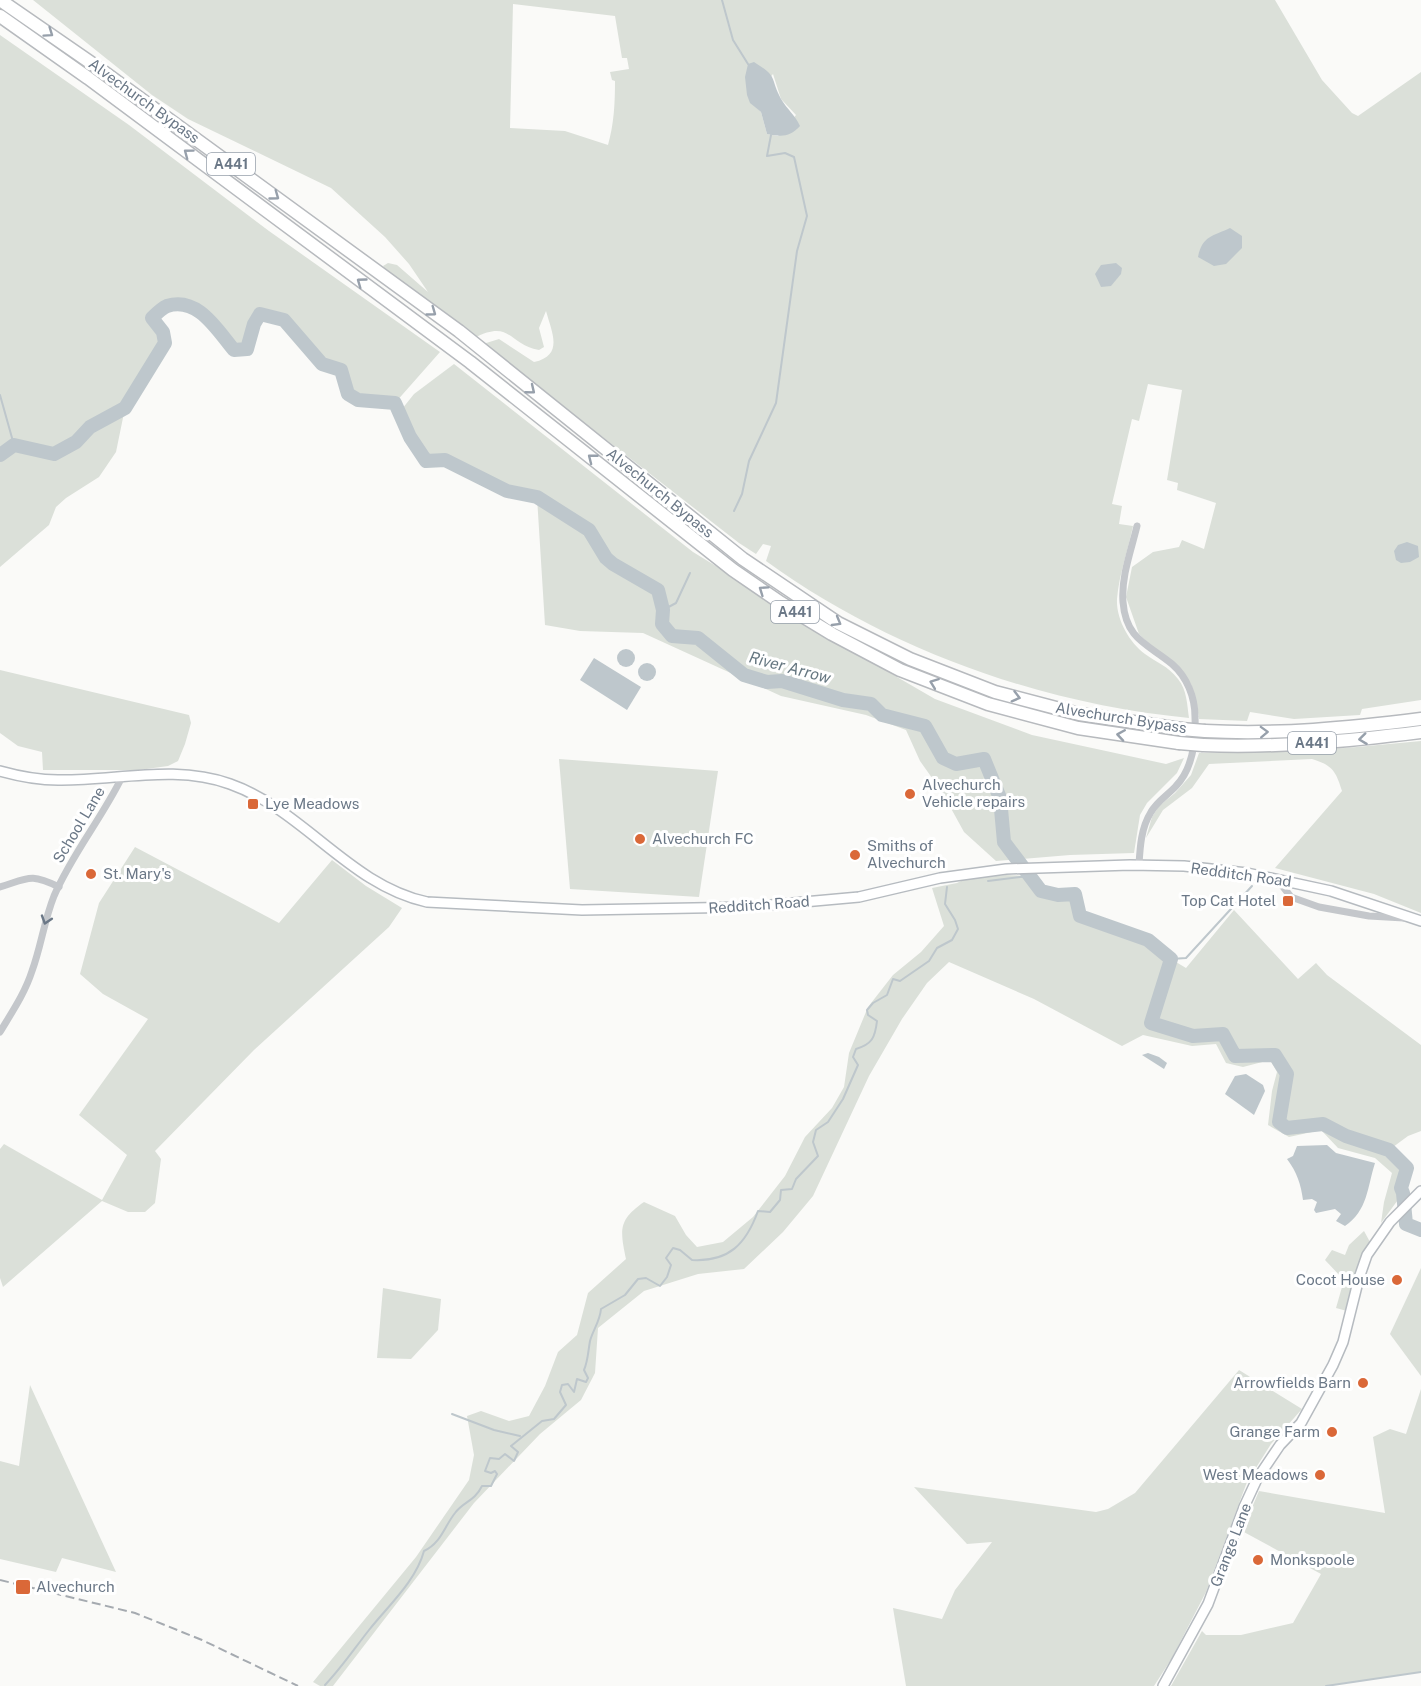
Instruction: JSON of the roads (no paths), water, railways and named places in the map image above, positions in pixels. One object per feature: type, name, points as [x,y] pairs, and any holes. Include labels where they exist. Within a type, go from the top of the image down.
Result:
[{"type":"highway","name":"Alvechurch Bypass","points":[[0,0],[116,80],[459,332],[743,559],[838,623],[910,659],[995,692],[1079,714],[1181,729],[1242,733],[1323,730],[1421,719]]},
{"type":"highway","name":"Alvechurch Bypass","points":[[0,16],[88,78],[470,363],[733,570],[832,634],[900,670],[988,704],[1078,728],[1179,743],[1238,746],[1323,743],[1421,732]]},
{"type":"main road","name":"Redditch Road","points":[[0,771],[57,780],[192,775],[214,778],[232,784],[270,805],[382,886],[406,898],[428,902],[582,910],[749,907],[859,897],[940,878],[1006,869],[1139,865],[1213,869],[1277,879],[1331,891],[1417,920]]},
{"type":"main road","name":"Grange Lane","points":[[1163,1686],[1208,1605],[1257,1479],[1268,1461],[1301,1423],[1322,1389],[1343,1342],[1367,1255],[1399,1211],[1421,1191]]},
{"type":"street","points":[[1137,526],[1124,577],[1125,615],[1139,641],[1180,673],[1190,691],[1196,718],[1192,756],[1188,769],[1149,815],[1142,836],[1139,865]]},
{"type":"street","name":"School Lane","points":[[0,1032],[31,975],[58,887],[81,846],[107,807],[122,777]]},
{"type":"street","name":"School Lane","points":[[0,886],[30,877],[58,887]]},
{"type":"street","points":[[1277,879],[1291,897],[1318,907],[1369,916],[1417,920]]},
{"type":"waterway","points":[[722,0],[733,40],[748,64]]},
{"type":"waterway","points":[[734,511],[742,494],[749,461],[776,403],[797,251],[807,216],[794,157],[785,153],[767,156],[771,135]]},
{"type":"waterway","name":"River Arrow","points":[[0,455],[14,445],[54,454],[76,442],[90,427],[125,408],[165,343],[163,332],[152,318],[167,306],[178,304],[197,310],[214,325],[234,350],[247,349],[254,324],[260,314],[284,320],[322,364],[341,370],[348,394],[358,400],[395,403],[410,437],[426,461],[445,460],[507,491],[537,497],[589,530],[606,558],[658,590],[663,610],[662,624],[672,636],[698,638],[744,675],[767,682],[782,681],[843,700],[871,704],[882,715],[925,726],[943,758],[956,764],[984,759],[1000,798],[1004,842],[1041,891],[1058,895],[1075,894],[1080,916],[1148,940],[1171,959],[1151,1023],[1193,1036],[1223,1034],[1235,1056],[1275,1055],[1287,1074],[1279,1122],[1287,1128],[1323,1124],[1346,1136],[1389,1150],[1407,1168],[1401,1188],[1406,1224],[1421,1230]]},
{"type":"waterway","points":[[0,395],[14,445]]},
{"type":"waterway","points":[[663,610],[676,603],[690,573]]},
{"type":"waterway","points":[[988,881],[1029,876]]},
{"type":"waterway","points":[[1171,959],[1186,958],[1252,886]]},
{"type":"waterway","points":[[325,1685],[401,1593],[415,1573],[424,1551],[434,1544],[455,1513],[476,1495],[482,1486],[491,1486],[497,1474],[495,1471],[491,1473],[485,1471],[490,1458],[499,1459],[505,1454],[514,1461],[518,1452],[511,1446],[542,1421],[554,1419],[566,1405],[560,1392],[562,1385],[568,1384],[574,1392],[577,1379],[586,1382],[588,1378],[584,1370],[590,1341],[601,1309],[625,1295],[638,1279],[646,1278],[660,1286],[667,1277],[671,1265],[666,1258],[673,1248],[680,1250],[692,1260],[716,1258],[734,1249],[748,1233],[758,1211],[770,1212],[780,1200],[781,1190],[792,1189],[796,1179],[818,1156],[813,1142],[816,1130],[828,1122],[843,1099],[858,1065],[853,1057],[856,1049],[872,1040],[875,1032],[877,1021],[868,1015],[867,1010],[873,1003],[887,995],[893,979],[900,981],[929,961],[937,948],[952,940],[958,929],[945,904],[947,887]]},
{"type":"waterway","points":[[452,1414],[494,1430],[520,1436]]},
{"type":"waterway","points":[[1326,1686],[1421,1672]]},
{"type":"railway","points":[[0,1580],[135,1613],[202,1640],[298,1686]]},
{"type":"place","name":"Alvechurch Vehicle repairs","points":[[910,794]]},
{"type":"place","name":"Lye Meadows","points":[[253,804]]},
{"type":"place","name":"Alvechurch FC","points":[[640,839]]},
{"type":"place","name":"Smiths of Alvechurch","points":[[855,855]]},
{"type":"place","name":"St. Mary's","points":[[91,874]]},
{"type":"place","name":"Top Cat Hotel","points":[[1288,901]]},
{"type":"place","name":"Cocot House","points":[[1397,1280]]},
{"type":"place","name":"Arrowfields Barn","points":[[1363,1383]]},
{"type":"place","name":"Grange Farm","points":[[1332,1432]]},
{"type":"place","name":"West Meadows","points":[[1320,1475]]},
{"type":"place","name":"Monkspoole","points":[[1258,1560]]},
{"type":"place","name":"Alvechurch","points":[[23,1587]]}]
